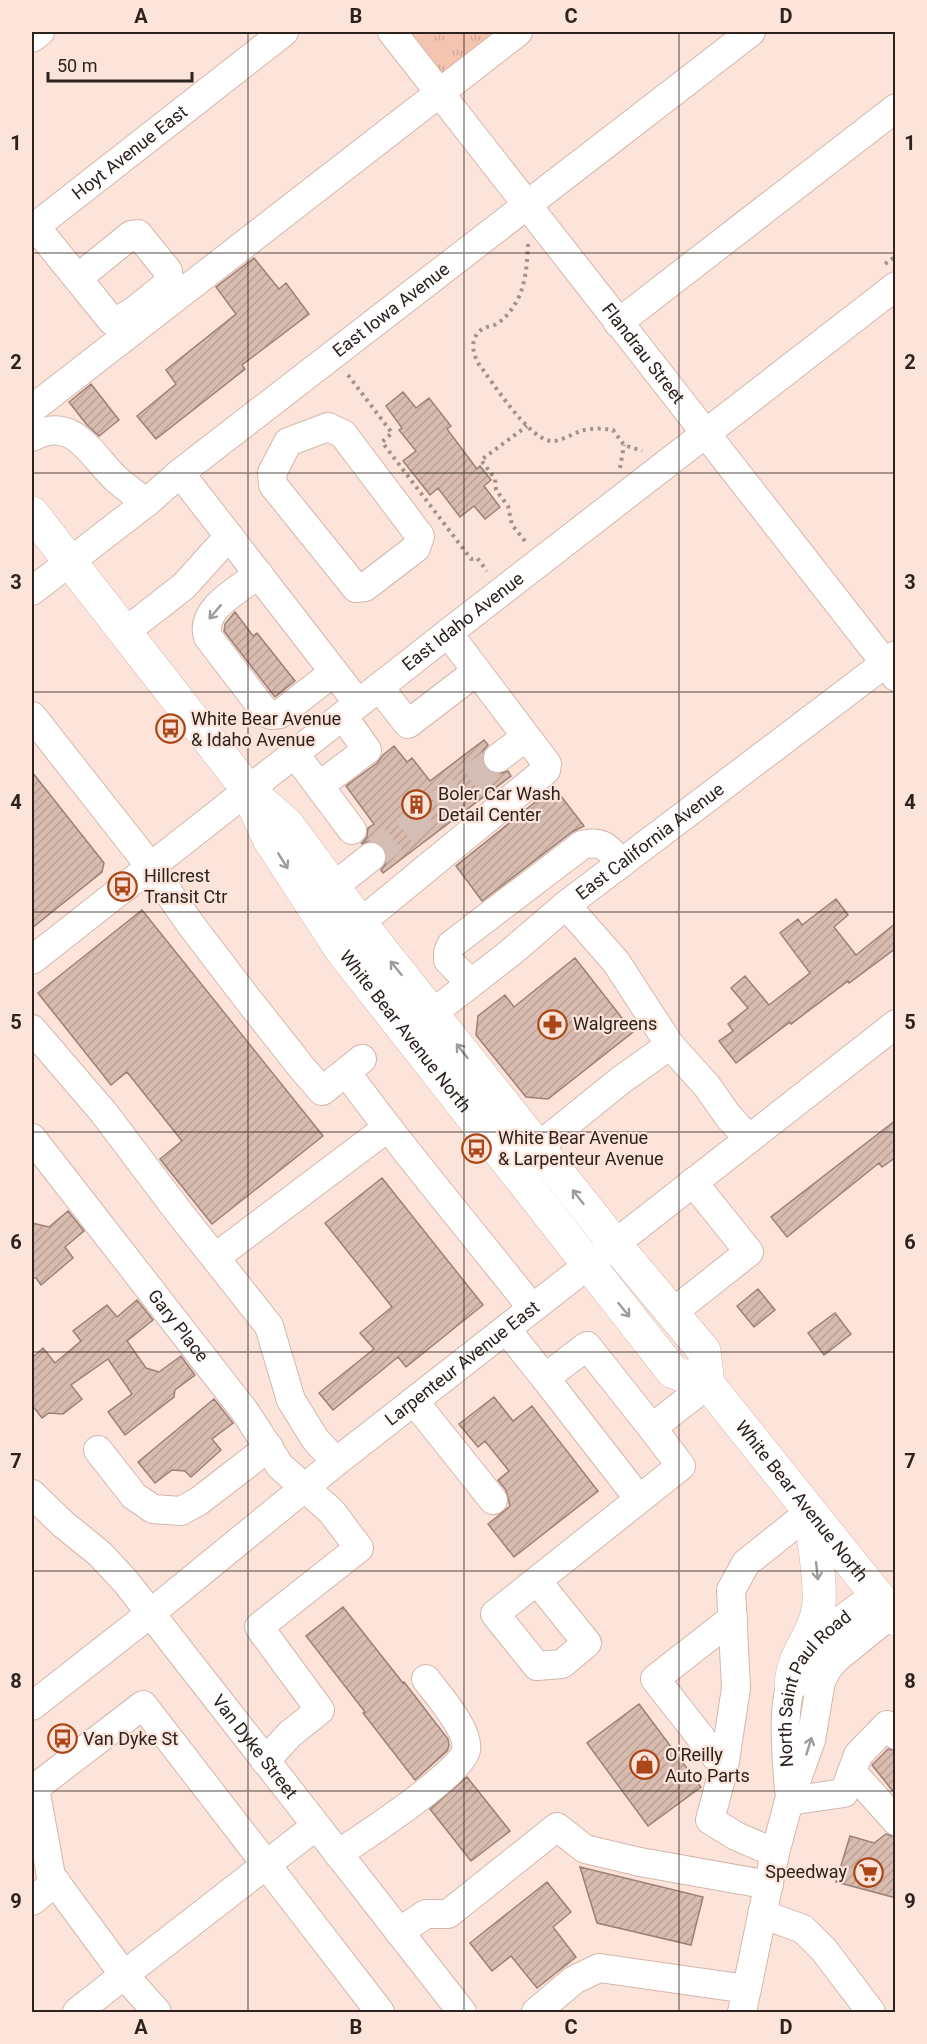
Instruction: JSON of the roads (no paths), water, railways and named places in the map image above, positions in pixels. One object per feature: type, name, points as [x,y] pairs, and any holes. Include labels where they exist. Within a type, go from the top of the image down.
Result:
[{"type":"main road","name":"White Bear Avenue North","points":[[32,513],[248,790],[287,824],[360,923],[420,1023],[588,1265],[673,1372],[708,1384]]},
{"type":"main road","name":"White Bear Avenue North","points":[[248,790],[269,839],[342,951],[420,1023],[538,1147],[704,1351],[708,1384],[887,1609]]},
{"type":"main road","points":[[791,1685],[794,1663],[815,1623],[819,1605],[810,1512]]},
{"type":"street","points":[[32,38],[40,32]]},
{"type":"street","name":"Hoyt Avenue East","points":[[33,228],[284,32]]},
{"type":"street","name":"Flandrau Street","points":[[392,32],[704,434],[892,665]]},
{"type":"street","points":[[32,409],[518,32]]},
{"type":"street","name":"East Iowa Avenue","points":[[32,591],[146,503],[180,473],[751,32]]},
{"type":"street","points":[[618,323],[896,108]]},
{"type":"street","points":[[33,228],[78,278]]},
{"type":"street","name":"East Idaho Avenue","points":[[32,960],[294,753],[896,286]]},
{"type":"street","points":[[263,409],[288,441]]},
{"type":"street","points":[[328,427],[343,434],[420,536],[416,548],[365,587],[356,588],[273,485],[272,473],[288,441],[328,427]]},
{"type":"street","points":[[32,437],[49,430],[70,433],[81,441],[116,478],[146,503]]},
{"type":"street","points":[[180,473],[334,672],[360,702],[408,724],[477,671]]},
{"type":"street","points":[[125,632],[184,586],[229,536]]},
{"type":"street","points":[[260,574],[218,606],[210,615],[205,628],[208,637],[266,713],[271,715],[280,714],[334,672]]},
{"type":"street","points":[[360,923],[546,770],[547,764],[448,633]]},
{"type":"street","name":"East California Avenue","points":[[420,1023],[510,953],[566,905],[892,665]]},
{"type":"street","points":[[319,786],[367,750],[360,702]]},
{"type":"street","points":[[32,716],[150,866],[191,925],[322,1091],[354,1066],[387,1128],[473,1232],[531,1308]]},
{"type":"street","points":[[498,758],[526,737]]},
{"type":"street","points":[[294,753],[352,830]]},
{"type":"street","points":[[470,983],[448,960],[451,945],[582,845],[595,842],[603,844],[622,863]]},
{"type":"street","points":[[333,887],[371,857]]},
{"type":"street","points":[[566,905],[616,962],[670,1044],[748,1138]]},
{"type":"street","points":[[483,921],[510,953]]},
{"type":"street","name":"Larpenteur Avenue East","points":[[32,1706],[531,1308],[896,1024]]},
{"type":"street","points":[[32,1029],[104,1113],[269,1326],[291,1400],[315,1439],[336,1462]]},
{"type":"street","points":[[538,1147],[670,1044]]},
{"type":"street","points":[[216,1257],[387,1128]]},
{"type":"street","name":"Gary Place","points":[[32,1138],[246,1413],[280,1466],[331,1511],[359,1548],[259,1628],[320,1710],[290,1734],[266,1761]]},
{"type":"street","points":[[672,1313],[749,1252],[693,1182]]},
{"type":"street","points":[[506,1329],[639,1499]]},
{"type":"street","points":[[537,1581],[681,1466],[587,1346],[545,1378]]},
{"type":"street","points":[[652,1428],[708,1384]]},
{"type":"street","points":[[414,1401],[494,1500]]},
{"type":"street","points":[[98,1450],[134,1496],[153,1509],[181,1511],[200,1501],[268,1448]]},
{"type":"street","name":"Van Dyke Street","points":[[32,1494],[63,1524],[100,1554],[151,1613],[462,2013]]},
{"type":"street","points":[[775,1853],[736,1836],[710,1820],[724,1767],[736,1688],[731,1590],[746,1563],[810,1512]]},
{"type":"street","name":"North Saint Paul Road","points":[[789,1801],[786,1742],[788,1702],[798,1665],[807,1651],[887,1609]]},
{"type":"street","name":"North Saint Paul Road","points":[[744,2001],[775,1853],[789,1801],[811,1740],[819,1688],[828,1668],[887,1609]]},
{"type":"street","points":[[724,1767],[655,1679],[733,1618]]},
{"type":"street","points":[[338,1854],[389,1821],[456,1767],[466,1750],[466,1742],[458,1721],[426,1679]]},
{"type":"street","points":[[157,2013],[124,1975],[51,1876],[35,1788],[143,1705],[380,2013]]},
{"type":"street","points":[[789,1801],[844,1793],[858,1755],[887,1725],[896,1735]]},
{"type":"street","points":[[852,1772],[896,1821]]},
{"type":"street","points":[[77,2013],[316,1826]]},
{"type":"street","points":[[399,1932],[426,1914],[448,1914],[557,1827],[585,1850],[769,1885]]},
{"type":"street","points":[[32,1901],[56,1882]]},
{"type":"street","points":[[762,1914],[803,1929],[824,1950],[871,2013]]},
{"type":"street","points":[[536,2013],[574,1980],[599,1968],[744,2001]]},
{"type":"tunnel","points":[[371,857],[498,758]]},
{"type":"place","name":"White Bear Avenue & Idaho Avenue","points":[[170,729]]},
{"type":"place","name":"Boler Car Wash Detail Center","points":[[417,804]]},
{"type":"place","name":"Hillcrest Transit Ctr","points":[[123,886]]},
{"type":"place","name":"Walgreens","points":[[552,1024]]},
{"type":"place","name":"White Bear Avenue & Larpenteur Avenue","points":[[477,1148]]},
{"type":"place","name":"Van Dyke St","points":[[62,1739]]},
{"type":"place","name":"O'Reilly Auto Parts","points":[[644,1765]]},
{"type":"place","name":"Speedway","points":[[868,1872]]}]
